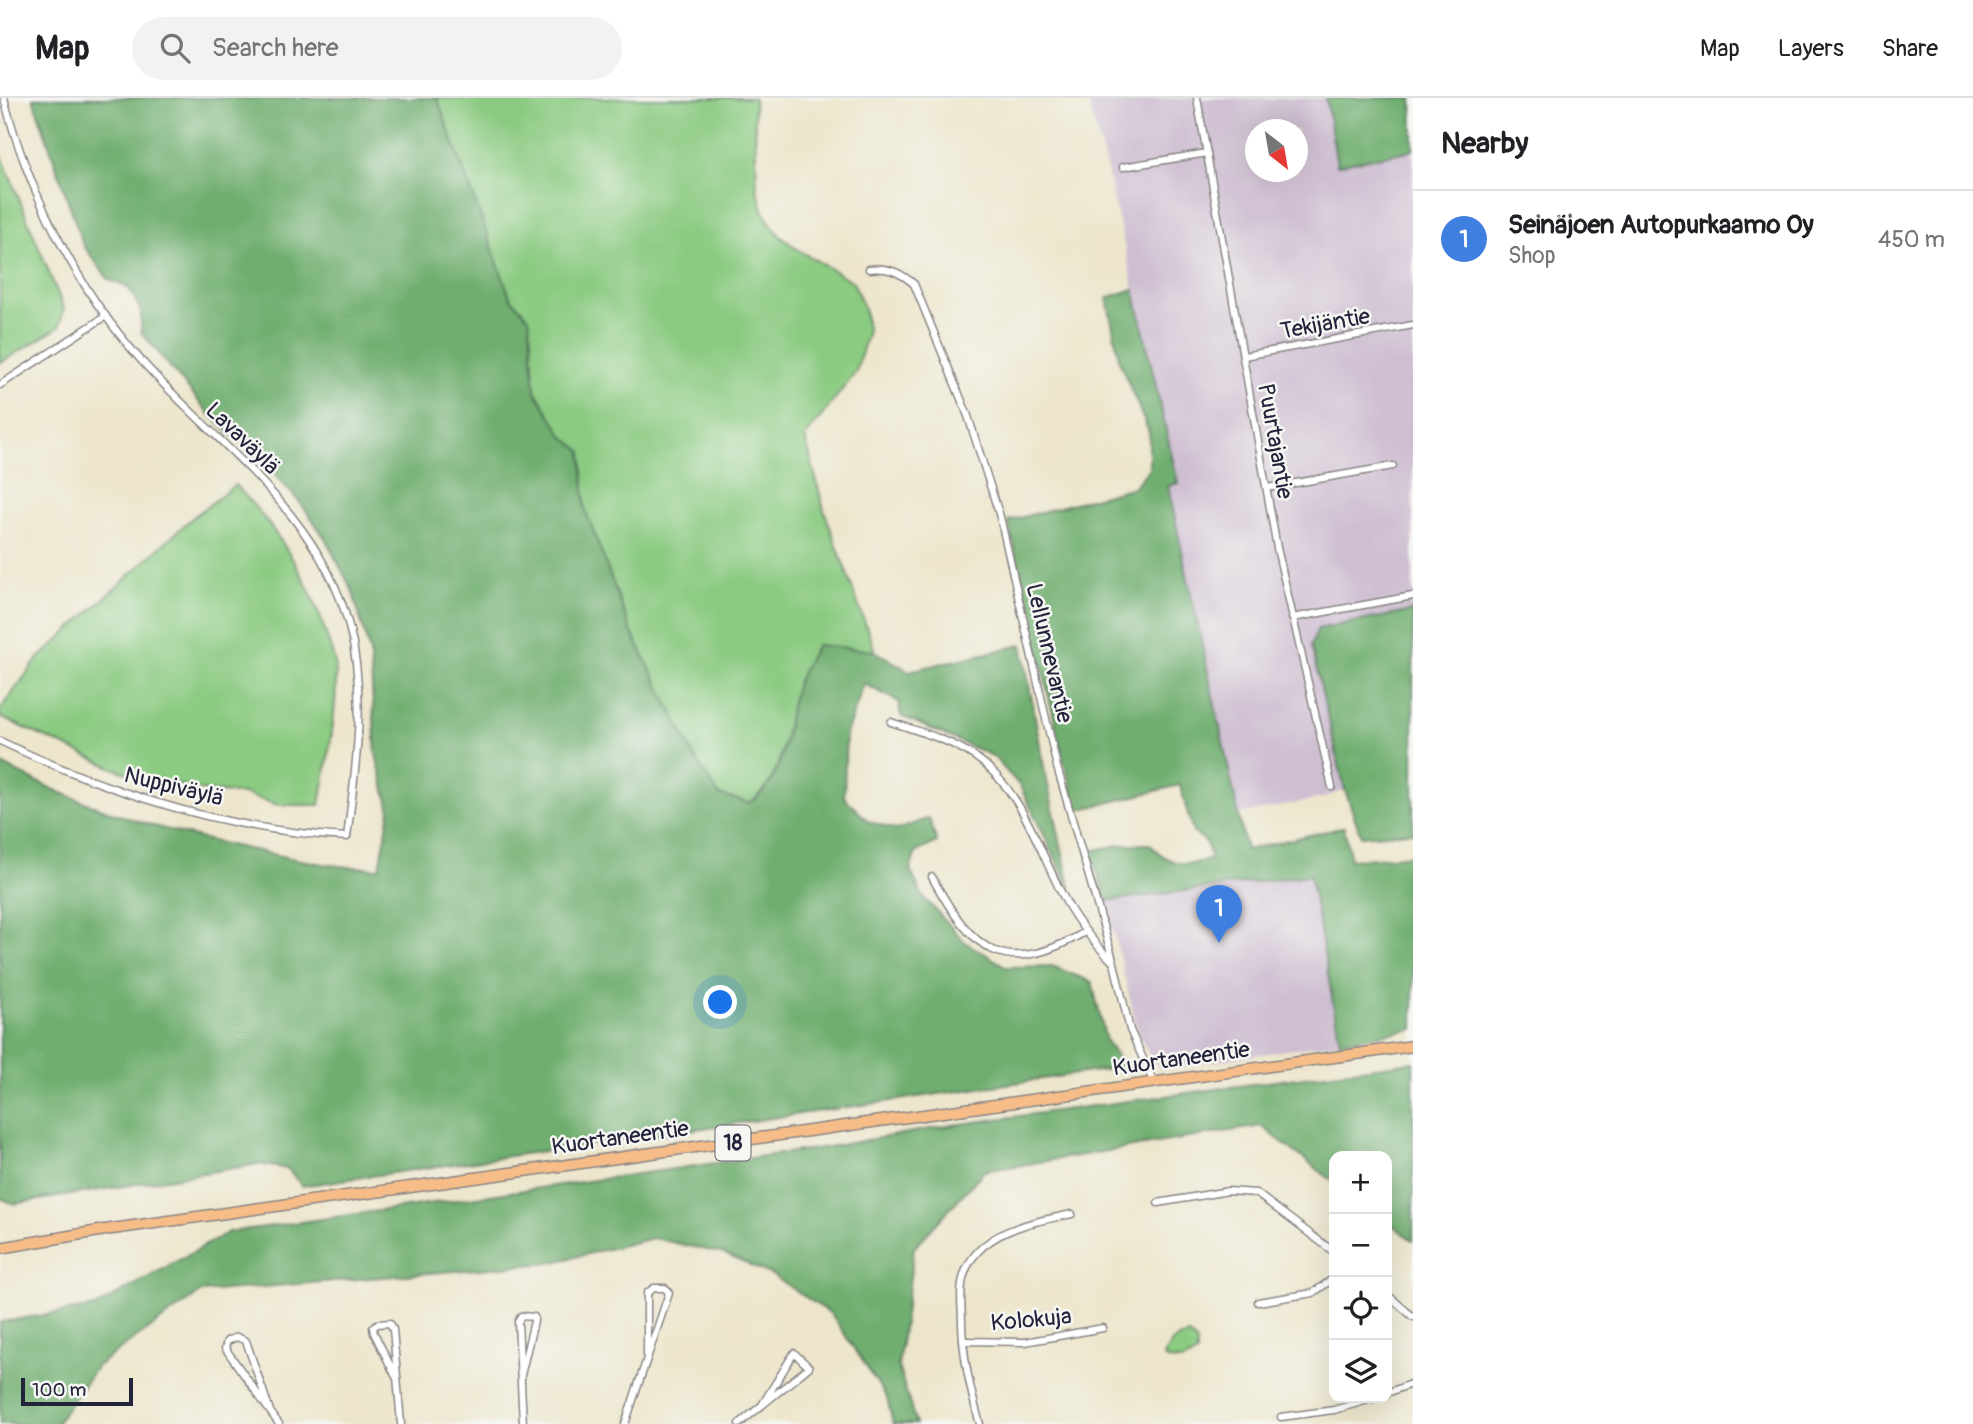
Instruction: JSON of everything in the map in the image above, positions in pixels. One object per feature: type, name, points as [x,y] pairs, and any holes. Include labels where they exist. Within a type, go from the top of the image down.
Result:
[{"type":"highway","name":"Kuortaneentie","points":[[0,1248],[105,1230],[1413,1046]]},
{"type":"street","name":"Lavaväylä","points":[[5,98],[46,212],[71,261],[106,316],[139,359],[276,495],[309,539],[330,578],[349,625],[357,667],[359,719],[347,837]]},
{"type":"street","name":"Puurtajantie","points":[[1197,98],[1292,618],[1332,787]]},
{"type":"street","points":[[1123,167],[1207,153]]},
{"type":"street","name":"Lellunnevantie","points":[[869,269],[884,268],[902,273],[914,284],[968,416],[1000,517],[1057,767],[1114,963],[1130,1030],[1153,1083]]},
{"type":"street","points":[[0,385],[106,316]]},
{"type":"street","name":"Tekijäntie","points":[[1244,356],[1413,325]]},
{"type":"street","points":[[1267,488],[1393,466]]},
{"type":"street","points":[[1292,618],[1413,596]]},
{"type":"street","points":[[891,722],[932,736],[974,756],[1001,779],[1017,802],[1062,895],[1085,932],[1114,963]]},
{"type":"street","name":"Nuppiväylä","points":[[0,741],[72,774],[153,801],[300,832],[347,837]]},
{"type":"street","points":[[932,877],[947,905],[973,935],[992,950],[1012,958],[1029,957],[1085,932]]},
{"type":"street","points":[[1158,1203],[1228,1191],[1256,1193],[1329,1247]]},
{"type":"street","points":[[981,1424],[968,1385],[963,1341],[962,1286],[970,1263],[979,1252],[1010,1230],[1072,1214]]},
{"type":"street","points":[[1258,1302],[1305,1295],[1329,1281]]},
{"type":"street","points":[[625,1424],[647,1357],[668,1293],[665,1289],[654,1288],[648,1293],[647,1357]]},
{"type":"street","points":[[1392,1298],[1413,1317]]},
{"type":"street","points":[[521,1375],[534,1321],[534,1317],[529,1316],[521,1316],[518,1322],[523,1424]]},
{"type":"street","points":[[396,1377],[374,1333],[376,1324],[390,1323],[393,1329],[401,1424]]},
{"type":"street","name":"Kolokuja","points":[[963,1341],[1026,1342],[1103,1328]]},
{"type":"street","points":[[270,1411],[246,1341],[237,1337],[227,1340],[225,1348],[279,1424]]},
{"type":"street","points":[[739,1424],[809,1367],[794,1353],[762,1405]]},
{"type":"street","points":[[1392,1391],[1413,1383]]},
{"type":"street","points":[[1281,1417],[1334,1410],[1358,1403]]},
{"type":"shaded area","points":[[1087,98],[1326,98],[1337,165],[1413,150],[1413,611],[1319,629],[1311,645],[1345,790],[1323,798],[1237,815],[1168,485],[1178,483],[1108,174]]},
{"type":"shaded area","points":[[1310,875],[1340,1042],[1162,1069],[1151,1059],[1138,1032],[1106,901]]},
{"type":"green space","points":[[33,98],[437,98],[510,297],[529,318],[535,391],[563,436],[582,451],[585,509],[631,631],[696,760],[719,795],[749,803],[762,793],[771,780],[783,750],[797,684],[817,645],[875,651],[909,671],[1022,645],[1044,767],[1071,890],[1020,786],[993,756],[901,716],[898,701],[864,684],[846,734],[844,797],[868,821],[897,830],[929,818],[937,842],[916,852],[910,870],[923,897],[965,942],[1007,967],[1052,966],[1092,982],[1106,1041],[1125,1067],[302,1186],[288,1169],[259,1164],[14,1204],[0,1198],[0,763],[61,793],[155,826],[220,843],[331,865],[380,868],[390,810],[376,755],[370,653],[352,590],[325,538],[302,505],[275,474],[210,415],[141,332],[141,311],[129,288],[109,280],[83,245]]},
{"type":"green space","points":[[437,98],[754,98],[757,190],[765,215],[780,236],[797,249],[853,282],[864,308],[868,331],[856,372],[805,437],[824,510],[875,651],[817,645],[797,684],[778,765],[762,793],[749,803],[719,795],[696,760],[631,631],[585,509],[582,452],[563,436],[535,391],[529,318],[510,297]]},
{"type":"green space","points":[[1326,98],[1412,98],[1413,150],[1337,165]]},
{"type":"green space","points":[[0,152],[64,309],[59,327],[0,363]]},
{"type":"green space","points":[[1134,289],[1178,483],[1168,486],[1246,850],[1344,827],[1351,860],[1413,855],[1413,1029],[1340,1042],[1310,875],[1106,901],[1091,851],[1119,845],[1150,844],[1163,856],[1178,862],[1193,863],[1211,859],[1206,842],[1193,832],[1180,785],[1078,810],[1065,766],[1008,521],[1134,487],[1149,469],[1149,432],[1120,363],[1107,298]]},
{"type":"green space","points":[[235,485],[266,520],[291,556],[312,596],[334,659],[335,705],[320,805],[279,805],[243,794],[199,790],[120,771],[0,717],[0,710],[37,660],[192,518]]},
{"type":"green space","points":[[1413,611],[1413,832],[1361,836],[1345,790],[1311,645],[1318,629]]},
{"type":"green space","points":[[1413,1062],[1413,1241],[1392,1225],[1392,1151],[1329,1151],[1329,1178],[1261,1126],[984,1171],[914,1248],[898,1366],[916,1424],[893,1424],[887,1398],[831,1314],[772,1275],[725,1254],[653,1238],[550,1263],[201,1292],[97,1366],[56,1424],[0,1424],[0,1322],[95,1307],[229,1232],[828,1147],[953,1125]]},
{"type":"green space","points":[[1189,1335],[1197,1343],[1197,1354],[1181,1361],[1164,1357],[1173,1342]]},
{"type":"place","name":"Seinäjoen Autopurkaamo Oy","points":[[1219,943]]}]
